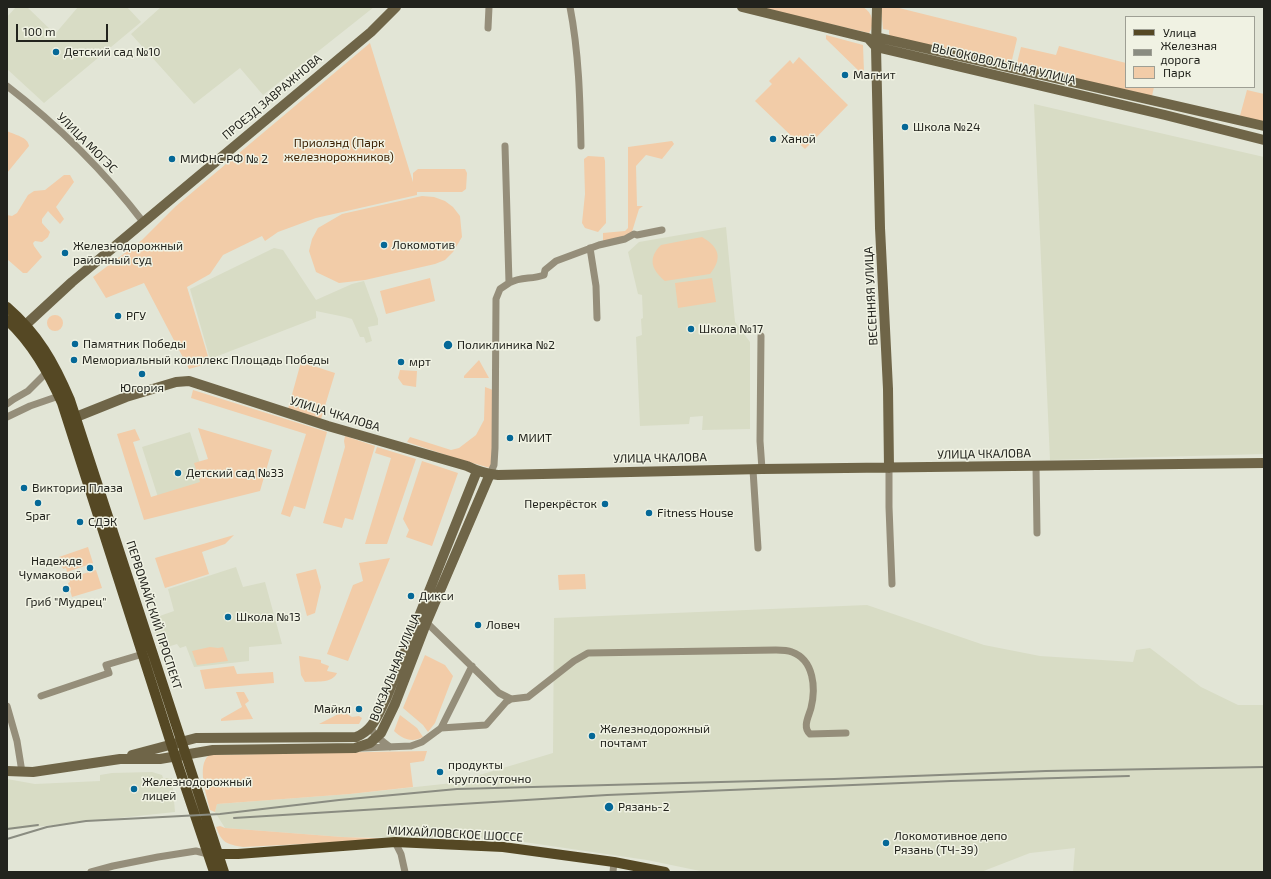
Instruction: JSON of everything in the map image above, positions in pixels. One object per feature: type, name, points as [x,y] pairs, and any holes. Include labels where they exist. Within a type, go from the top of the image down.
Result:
[{"type":"main road","name":"ПЕРВОМАЙСКИЙ ПРОСПЕКТ","points":[[7,307],[22,328],[59,396],[143,654],[177,743]]},
{"type":"main road","name":"ПЕРВОМАЙСКИЙ ПРОСПЕКТ","points":[[7,320],[39,340],[64,384],[76,417],[177,743],[175,756],[213,854]]},
{"type":"main road","points":[[177,743],[186,754],[213,854],[214,872]]},
{"type":"main road","name":"МИХАЙЛОВСКОЕ ШОССЕ","points":[[213,854],[395,842],[503,847],[614,867],[665,872]]},
{"type":"main road","points":[[213,854],[224,872]]},
{"type":"street","name":"ПРОЕЗД ЗАВРАЖНОВА","points":[[22,328],[72,282],[371,32],[396,7]]},
{"type":"street","points":[[488,28],[489,7]]},
{"type":"street","points":[[570,7],[574,28],[580,90],[581,146]]},
{"type":"street","name":"ВЫСОКОВОЛЬТНАЯ УЛИЦА","points":[[742,7],[1264,140]]},
{"type":"street","name":"ВЕСЕННЯЯ УЛИЦА","points":[[877,7],[876,42],[880,228],[888,389],[889,507],[892,584]]},
{"type":"street","name":"ВЫСОКОВОЛЬТНАЯ УЛИЦА","points":[[876,42],[1264,126]]},
{"type":"street","name":"УЛИЦА МОГЭС","points":[[7,86],[80,148],[144,223]]},
{"type":"street","points":[[505,146],[508,283]]},
{"type":"street","points":[[490,474],[494,465],[495,448],[496,299],[500,289],[519,278],[533,278],[544,275],[545,270],[556,261],[590,248],[625,239],[634,234],[637,235],[662,230]]},
{"type":"street","points":[[590,248],[596,286],[598,318]]},
{"type":"street","points":[[758,548],[761,336]]},
{"type":"street","points":[[7,404],[28,391],[46,372]]},
{"type":"street","name":"УЛИЦА ЧКАЛОВА","points":[[76,417],[126,397],[176,382],[189,381],[328,426],[490,474],[524,475],[758,469],[1264,463]]},
{"type":"street","points":[[7,417],[30,406],[59,396]]},
{"type":"street","points":[[1036,466],[1037,533]]},
{"type":"street","name":"ВОКЗАЛЬНАЯ УЛИЦА","points":[[120,759],[160,759],[213,750],[355,748],[364,746],[378,737],[395,704],[423,619],[477,471]]},
{"type":"street","name":"ВОКЗАЛЬНАЯ УЛИЦА","points":[[7,771],[38,771],[120,759],[196,738],[356,737],[366,732],[386,699],[490,474]]},
{"type":"street","points":[[423,619],[499,693],[511,699]]},
{"type":"street","points":[[441,728],[484,726],[506,702],[511,699],[528,697],[568,665],[588,653],[776,650],[792,651],[804,659],[812,674],[813,699],[806,726],[807,732],[810,734],[846,732]]},
{"type":"street","points":[[41,696],[109,673],[106,665],[143,654]]},
{"type":"street","points":[[355,748],[406,747],[416,745],[441,728],[472,666]]},
{"type":"street","points":[[7,706],[22,772]]},
{"type":"street","points":[[371,726],[372,731],[390,747]]},
{"type":"street","points":[[395,842],[401,854],[406,872]]},
{"type":"street","points":[[91,872],[158,857],[196,851],[213,854]]},
{"type":"shaded area","name":"Детский сад №10","points":[[16,7],[27,7],[55,34],[78,7],[127,7],[141,22],[44,103],[7,69],[7,17]]},
{"type":"shaded area","points":[[161,7],[374,7],[263,95],[240,68],[194,104],[131,34]]},
{"type":"shaded area","points":[[1034,104],[1264,157],[1264,454],[1050,460]]},
{"type":"shaded area","name":"Школа №17","points":[[726,227],[735,322],[750,342],[750,429],[702,430],[703,416],[690,417],[689,424],[640,426],[636,337],[642,335],[642,295],[638,294],[628,252],[639,242]]},
{"type":"shaded area","points":[[274,248],[283,250],[316,300],[352,284],[364,281],[378,319],[378,325],[368,327],[372,341],[366,343],[364,337],[360,337],[352,319],[316,311],[316,318],[210,359],[190,289]]},
{"type":"shaded area","points":[[190,432],[211,498],[163,513],[142,447]]},
{"type":"shaded area","points":[[236,567],[243,587],[265,582],[282,644],[249,647],[249,661],[194,667],[186,646],[180,648],[177,644],[161,649],[151,619],[174,611],[168,589]]},
{"type":"shaded area","points":[[867,605],[984,645],[1040,656],[1133,662],[1136,650],[1150,648],[1201,687],[1238,705],[1264,705],[1264,872],[1073,872],[1075,848],[1030,853],[981,872],[705,872],[647,860],[503,839],[342,837],[225,828],[215,812],[217,804],[350,794],[453,783],[553,753],[554,618]]},
{"type":"shaded area","points":[[152,772],[162,775],[163,778],[172,778],[175,812],[7,830],[7,779],[35,784],[100,781],[100,775],[112,773]]},
{"type":"green space","points":[[757,7],[863,7],[871,15],[872,26],[869,33]]},
{"type":"green space","points":[[881,7],[895,7],[1016,37],[1017,39],[1010,68],[891,37],[889,30],[883,29]]},
{"type":"green space","points":[[826,35],[863,45],[864,72],[862,74],[826,39]]},
{"type":"green space","name":"Приолэнд (Парк железнорожников)","points":[[370,43],[413,182],[413,173],[418,169],[465,169],[467,173],[466,189],[462,192],[417,192],[417,195],[316,218],[278,232],[265,241],[262,236],[223,255],[210,274],[187,287],[210,363],[189,369],[144,283],[106,298],[93,277],[142,240],[176,206]]},
{"type":"green space","points":[[1059,46],[1125,63],[1125,88],[1154,88],[1152,96],[1016,67],[1021,47],[1056,55]]},
{"type":"green space","points":[[799,57],[848,105],[805,149],[755,101],[772,84],[769,81],[790,60],[793,64]]},
{"type":"green space","points":[[1247,90],[1264,94],[1264,130],[1238,123]]},
{"type":"green space","points":[[7,131],[24,138],[29,146],[7,173]]},
{"type":"green space","points":[[672,141],[674,144],[662,159],[646,155],[636,166],[637,206],[643,206],[639,209],[631,235],[603,243],[603,233],[625,231],[628,228],[628,147]]},
{"type":"green space","points":[[588,156],[604,157],[605,161],[606,223],[598,232],[585,228],[582,223],[585,194],[584,159]]},
{"type":"green space","points":[[64,175],[70,175],[74,182],[56,207],[64,219],[60,224],[48,211],[42,219],[42,223],[50,232],[48,237],[42,242],[35,241],[33,243],[42,257],[27,273],[23,273],[7,259],[7,215],[12,216],[17,213],[28,195],[34,191],[45,190]]},
{"type":"green space","name":"Локомотив","points":[[422,196],[434,197],[445,201],[453,207],[460,216],[462,237],[453,252],[445,260],[435,264],[365,280],[339,283],[316,272],[309,251],[312,239],[318,228],[342,214]]},
{"type":"green space","points":[[702,237],[712,245],[717,253],[717,263],[710,274],[665,281],[657,273],[654,268],[653,260],[654,255],[661,245]]},
{"type":"green space","points":[[430,278],[435,301],[386,314],[380,291]]},
{"type":"green space","points":[[712,278],[716,302],[678,308],[675,283]]},
{"type":"green space","points":[[55,315],[61,317],[63,323],[61,329],[55,331],[49,329],[47,323],[49,317]]},
{"type":"green space","points":[[479,360],[489,378],[464,378],[464,376]]},
{"type":"green space","points":[[301,362],[335,373],[321,419],[288,409]]},
{"type":"green space","points":[[400,370],[417,371],[416,387],[403,385],[398,378]]},
{"type":"green space","points":[[485,387],[493,390],[493,460],[490,468],[407,442],[410,437],[451,450],[459,448],[476,435],[484,420]]},
{"type":"green space","points":[[193,390],[327,432],[305,509],[294,506],[290,517],[281,514],[306,434],[191,398]]},
{"type":"green space","points":[[198,428],[272,450],[260,491],[144,520],[117,434],[135,429],[140,440],[133,442],[151,497],[200,482],[194,463],[208,459]]},
{"type":"green space","points":[[345,436],[375,446],[353,520],[345,518],[342,528],[323,523],[345,447]]},
{"type":"green space","points":[[377,447],[416,459],[387,544],[365,544],[391,458],[375,453]]},
{"type":"green space","points":[[422,461],[458,473],[432,546],[406,537],[409,530],[403,519]]},
{"type":"green space","points":[[234,535],[225,544],[202,552],[209,574],[165,588],[155,558]]},
{"type":"green space","points":[[88,547],[93,563],[67,572],[66,568],[63,569],[59,557]]},
{"type":"green space","points":[[390,558],[348,661],[327,654],[353,585],[363,581],[359,563]]},
{"type":"green space","points":[[316,569],[321,587],[315,613],[307,616],[296,574]]},
{"type":"green space","points":[[96,570],[102,588],[72,597],[68,583],[70,582],[69,578]]},
{"type":"green space","points":[[585,574],[586,589],[559,590],[558,575]]},
{"type":"green space","points":[[210,647],[223,647],[228,661],[197,665],[192,651]]},
{"type":"green space","points":[[425,655],[445,665],[453,676],[435,723],[428,732],[423,725],[403,708]]},
{"type":"green space","points":[[299,656],[321,660],[321,663],[329,666],[327,671],[337,673],[335,677],[318,682],[305,682],[301,675]]},
{"type":"green space","points":[[234,666],[237,674],[273,672],[274,683],[205,689],[200,670]]},
{"type":"green space","points":[[236,692],[244,692],[249,701],[245,704],[253,719],[221,721],[221,719],[242,707]]},
{"type":"green space","points":[[346,710],[347,714],[352,717],[359,716],[362,718],[359,724],[319,724]]},
{"type":"green space","points":[[400,715],[417,728],[423,737],[411,740],[394,731]]},
{"type":"green space","points":[[427,751],[424,761],[410,763],[413,787],[350,794],[217,804],[215,812],[210,810],[205,789],[203,766],[209,755]]},
{"type":"green space","points":[[220,826],[225,828],[342,837],[399,839],[243,847],[225,842],[220,836],[216,827]]},
{"type":"railway","points":[[7,839],[47,827],[86,821],[220,814],[339,800],[457,789],[834,779],[1046,771],[1264,767]]},
{"type":"railway","points":[[234,818],[607,795],[951,781],[1129,776]]},
{"type":"railway","points":[[7,829],[38,825]]},
{"type":"place","name":"Детский сад №10","points":[[56,52]]},
{"type":"place","name":"Магнит","points":[[845,75]]},
{"type":"place","name":"Школа №24","points":[[905,127]]},
{"type":"place","name":"Ханой","points":[[773,139]]},
{"type":"place","name":"МИФНС РФ № 2","points":[[172,159]]},
{"type":"place","name":"Локомотив","points":[[384,245]]},
{"type":"place","name":"Железнодорожный районный суд","points":[[65,253]]},
{"type":"place","name":"РГУ","points":[[118,316]]},
{"type":"place","name":"Школа №17","points":[[691,329]]},
{"type":"place","name":"Памятник Победы","points":[[75,344]]},
{"type":"place","name":"Поликлиника №2","points":[[448,345]]},
{"type":"place","name":"Мемориальный комплекс Площадь Победы","points":[[74,360]]},
{"type":"place","name":"мрт","points":[[401,362]]},
{"type":"place","name":"Югория","points":[[142,374]]},
{"type":"place","name":"МИИТ","points":[[510,438]]},
{"type":"place","name":"Детский сад №33","points":[[178,473]]},
{"type":"place","name":"Виктория Плаза","points":[[24,488]]},
{"type":"place","name":"Spar","points":[[38,503]]},
{"type":"place","name":"Перекрёсток","points":[[605,504]]},
{"type":"place","name":"Fitness House","points":[[649,513]]},
{"type":"place","name":"СДЭК","points":[[80,522]]},
{"type":"place","name":"Надежде Чумаковой","points":[[90,568]]},
{"type":"place","name":"Гриб \"Мудрец\"","points":[[66,589]]},
{"type":"place","name":"Дикси","points":[[411,596]]},
{"type":"place","name":"Школа №13","points":[[228,617]]},
{"type":"place","name":"Ловеч","points":[[478,625]]},
{"type":"place","name":"Майкл","points":[[359,709]]},
{"type":"place","name":"Железнодорожный почтамт","points":[[592,736]]},
{"type":"place","name":"продукты круглосуточно","points":[[440,772]]},
{"type":"place","name":"Железнодорожный лицей","points":[[134,789]]},
{"type":"place","name":"Рязань-2","points":[[609,807]]},
{"type":"place","name":"Локомотивное депо Рязань (ТЧ-39)","points":[[886,843]]}]
